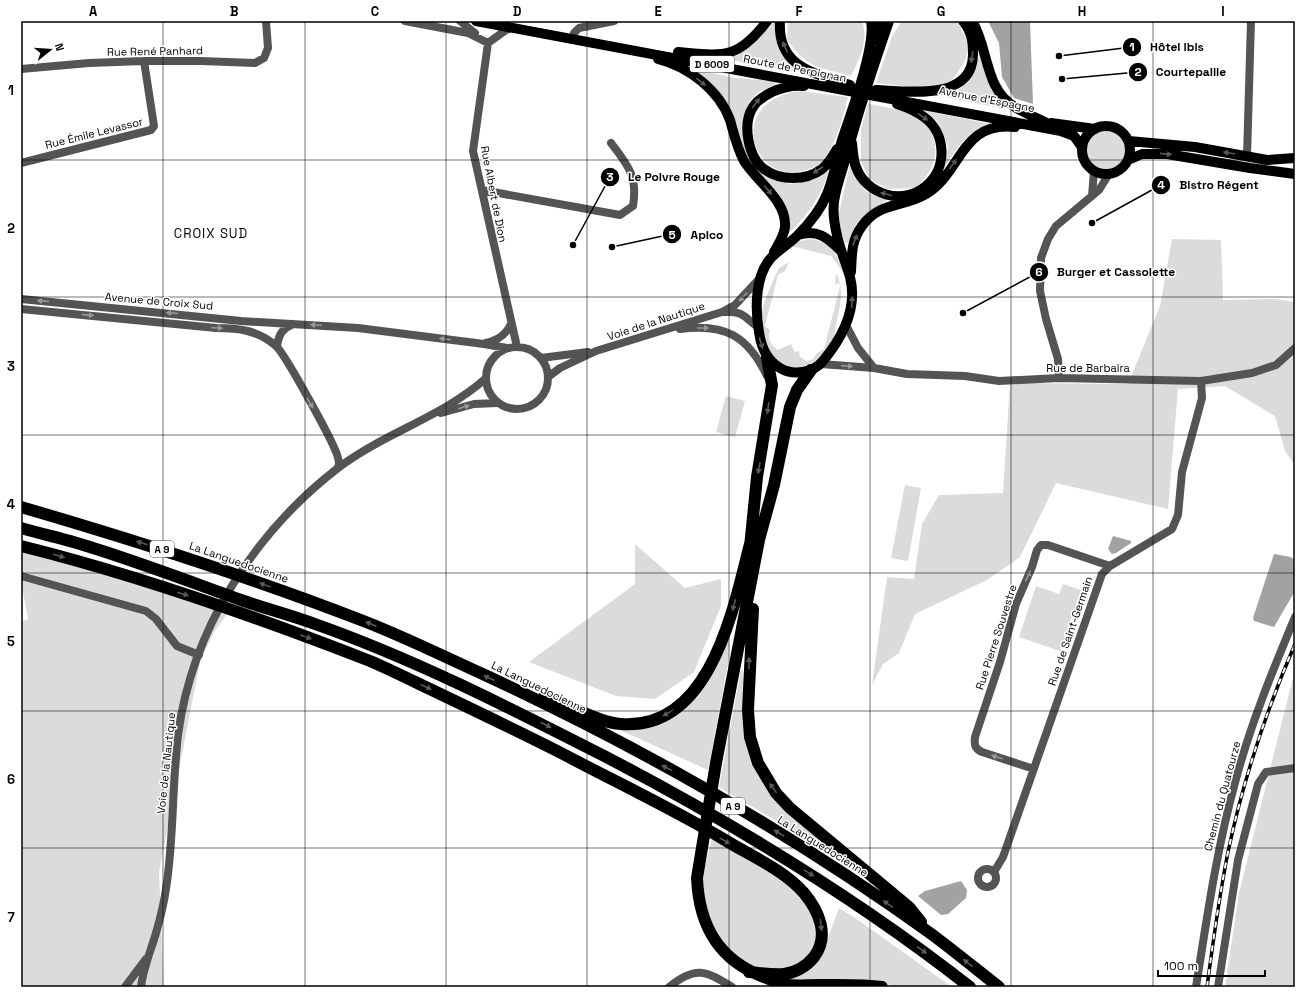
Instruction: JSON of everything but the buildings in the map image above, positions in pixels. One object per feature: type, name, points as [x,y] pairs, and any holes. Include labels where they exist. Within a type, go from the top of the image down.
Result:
[{"type":"highway","points":[[767,358],[772,385],[757,477],[748,695],[750,737],[758,763],[776,793],[790,808],[909,907],[932,934]]},
{"type":"highway","points":[[525,694],[560,702],[606,721],[621,724],[642,723],[660,718],[678,707],[694,691],[712,662],[728,629],[755,540],[774,485],[790,407],[797,390],[816,367]]},
{"type":"highway","name":"La Languedocienne","points":[[21,507],[149,545],[309,601],[368,623],[525,694],[591,727],[727,802],[859,884],[932,934],[999,987]]},
{"type":"highway","name":"A 9","points":[[22,528],[90,547],[315,624],[391,654],[511,708],[655,782],[740,831],[844,895],[931,957],[970,987]]},
{"type":"highway","points":[[755,540],[742,630],[716,763],[697,878],[698,896],[704,920],[714,941],[730,959],[749,972],[787,985],[882,987]]},
{"type":"highway","points":[[21,546],[58,555],[208,602],[373,663],[525,734],[692,821],[793,883],[814,906],[821,920],[821,941],[815,956],[804,966],[790,974],[772,975],[749,972]]},
{"type":"main road","name":"Route de Perpignan","points":[[476,21],[512,24],[574,33],[875,93]]},
{"type":"main road","name":"D 6009","points":[[674,52],[712,55],[737,51],[752,40],[767,21]]},
{"type":"main road","points":[[780,21],[782,45],[791,59],[805,70],[852,88]]},
{"type":"main road","points":[[868,67],[873,30],[871,21]]},
{"type":"main road","name":"D 6009","points":[[816,367],[833,349],[846,325],[851,308],[852,290],[850,278],[841,251],[834,222],[835,198],[852,134],[855,113],[882,21]]},
{"type":"main road","name":"D 6009","points":[[868,67],[881,44],[889,21]]},
{"type":"main road","points":[[881,44],[896,21]]},
{"type":"main road","points":[[875,93],[932,93],[950,88],[960,81],[968,72],[973,58],[973,39],[963,21]]},
{"type":"main road","points":[[972,21],[978,30],[995,86],[1014,107],[1045,122]]},
{"type":"main road","name":"Route de Perpignan","points":[[512,24],[600,43],[852,88]]},
{"type":"main road","points":[[600,43],[662,60],[688,71],[713,91],[724,107],[744,160],[774,199],[784,216],[785,228],[770,260]]},
{"type":"main road","points":[[842,140],[822,168],[801,177],[788,178],[775,175],[764,169],[753,156],[747,122],[752,107],[762,96],[779,89],[799,85],[824,89],[852,88]]},
{"type":"main road","name":"D 6009","points":[[852,134],[856,167],[862,180],[873,189],[884,195],[902,196],[912,194],[927,186],[937,172],[942,156],[942,147],[936,130],[924,117],[875,93]]},
{"type":"main road","name":"Avenue d'Espagne","points":[[875,93],[1095,129]]},
{"type":"main road","name":"Avenue d'Espagne","points":[[875,93],[1061,131],[1074,136],[1082,147]]},
{"type":"main road","name":"D 6009","points":[[767,358],[761,344],[756,310],[760,278],[770,260],[798,235],[815,215],[827,194],[842,140],[855,113]]},
{"type":"main road","points":[[850,278],[853,240],[863,225],[874,213],[887,206],[915,199],[927,194],[938,184],[969,141],[980,133],[992,128],[1007,126],[1061,131]]},
{"type":"main road","points":[[1105,126],[1118,129],[1128,141],[1130,149],[1128,160],[1122,168],[1109,174],[1094,171],[1083,159],[1082,147],[1088,134],[1095,129],[1105,126]]},
{"type":"main road","points":[[1128,141],[1195,147],[1267,160],[1295,158]]},
{"type":"main road","points":[[1128,160],[1142,154],[1167,154],[1295,174]]},
{"type":"main road","points":[[798,235],[807,232],[828,238],[841,251]]},
{"type":"main road","points":[[767,358],[778,367],[788,372],[797,373],[816,367]]},
{"type":"street","points":[[262,21],[268,34]]},
{"type":"street","name":"Rue René Panhard","points":[[21,69],[89,63],[144,61],[255,63],[264,58],[268,48],[266,21]]},
{"type":"street","points":[[405,21],[468,33],[488,43]]},
{"type":"street","points":[[460,21],[488,43]]},
{"type":"street","points":[[574,33],[579,28],[614,21]]},
{"type":"street","points":[[1247,156],[1251,21]]},
{"type":"street","points":[[488,43],[512,24]]},
{"type":"street","name":"Rue Albert de Dion","points":[[488,43],[473,140],[473,151],[517,347]]},
{"type":"street","name":"Rue Émile Levassor","points":[[21,163],[151,130],[154,126],[144,61]]},
{"type":"street","points":[[482,190],[620,215],[633,206],[636,191],[629,166],[611,143]]},
{"type":"street","points":[[1092,196],[1094,171]]},
{"type":"street","points":[[1059,378],[1058,359],[1046,319],[1040,291],[1041,258],[1048,240],[1056,226],[1066,216],[1099,190],[1109,174]]},
{"type":"street","name":"Voie de la Nautique","points":[[548,377],[560,368],[596,351],[722,312],[735,305],[760,278]]},
{"type":"street","name":"Avenue de Croix Sud","points":[[21,299],[241,321],[358,328],[507,348]]},
{"type":"street","name":"Avenue de Croix Sud","points":[[21,309],[216,328],[240,328],[262,336],[277,346],[331,440],[338,458],[338,468]]},
{"type":"street","name":"Voie de la Nautique","points":[[722,312],[735,311],[744,315],[758,327]]},
{"type":"street","points":[[277,346],[278,336],[284,329],[294,324]]},
{"type":"street","points":[[484,344],[501,337],[508,331],[511,324]]},
{"type":"street","points":[[846,325],[858,348],[874,368]]},
{"type":"street","points":[[664,331],[686,328],[716,328],[734,335],[750,348],[758,357],[772,385]]},
{"type":"street","points":[[517,347],[529,349],[541,358],[545,364],[548,377],[547,388],[542,397],[532,406],[520,410],[509,409],[497,403],[489,392],[485,379],[489,363],[498,353],[507,348],[517,347]]},
{"type":"street","name":"Rue de Barbaira","points":[[816,367],[874,368],[907,374],[965,376],[1000,381],[1059,378],[1202,381],[1252,373],[1276,365],[1295,348]]},
{"type":"street","name":"Voie de la Nautique","points":[[541,358],[596,351]]},
{"type":"street","name":"Voie de la Nautique","points":[[142,987],[157,931],[166,888],[178,734],[187,690],[212,623],[229,590],[255,551],[279,521],[301,499],[338,468],[381,440],[431,416],[468,394],[485,379]]},
{"type":"street","name":"Rue de Saint-Germain","points":[[994,872],[1003,857],[1102,574],[1110,566],[1172,529],[1178,515],[1182,472],[1202,398],[1202,381]]},
{"type":"street","name":"Voie de la Nautique","points":[[431,416],[474,404],[497,403]]},
{"type":"street","name":"Avenue de Croix Sud","points":[[331,440],[345,455],[352,458]]},
{"type":"street","name":"Rue Pierre Souvestre","points":[[1034,769],[982,752],[976,749],[974,743],[974,737],[1000,662],[1016,604],[1032,567],[1037,550],[1041,545],[1048,545],[1110,566]]},
{"type":"street","points":[[21,576],[146,611],[156,619],[177,646],[199,655]]},
{"type":"street","name":"Chemin du Quatourze","points":[[1196,987],[1214,870],[1236,779],[1264,690],[1295,617]]},
{"type":"street","points":[[1218,987],[1238,860],[1258,784],[1266,772],[1295,768]]},
{"type":"street","name":"Voie de la Nautique","points":[[124,987],[150,953]]},
{"type":"street","points":[[669,987],[692,972],[704,972],[732,987]]},
{"type":"shaded area","points":[[773,21],[776,21],[794,71],[731,60],[733,56],[748,48]]},
{"type":"shaded area","points":[[788,21],[862,21],[864,28],[864,42],[860,56],[851,76],[815,66],[802,57],[787,40]]},
{"type":"shaded area","points":[[902,21],[957,22],[964,33],[968,50],[965,61],[952,79],[935,86],[925,87],[876,83],[892,36]]},
{"type":"shaded area","points":[[988,21],[1030,21],[1033,104],[1014,98],[1002,77],[999,43]]},
{"type":"shaded area","points":[[980,53],[991,89],[1002,105],[1000,108],[946,97],[960,89],[969,80]]},
{"type":"shaded area","points":[[688,68],[735,78],[775,81],[775,85],[758,92],[749,102],[745,112],[743,124],[766,175],[790,184],[813,180],[829,170],[822,189],[808,213],[788,234],[788,223],[748,159],[734,124]]},
{"type":"shaded area","points":[[800,91],[848,97],[837,134],[829,152],[823,160],[817,166],[806,170],[787,172],[772,167],[761,156],[754,141],[754,125],[761,110],[776,98]]},
{"type":"shaded area","points":[[868,104],[892,108],[909,113],[917,117],[929,127],[935,148],[934,161],[925,178],[916,188],[888,189],[869,179],[861,161],[861,129]]},
{"type":"shaded area","points":[[926,111],[991,124],[969,135],[958,147],[945,168],[948,146],[937,121]]},
{"type":"shaded area","points":[[1102,130],[1110,130],[1117,133],[1123,139],[1126,150],[1123,161],[1117,167],[1110,170],[1102,170],[1095,167],[1089,161],[1086,154],[1086,146],[1089,139],[1095,133]]},
{"type":"shaded area","points":[[850,164],[860,184],[867,192],[887,200],[857,222],[848,243],[845,243],[838,218]]},
{"type":"shaded area","points":[[810,239],[817,240],[829,246],[837,256],[845,275],[831,256],[792,246],[800,241]]},
{"type":"shaded area","points":[[1172,239],[1221,240],[1223,300],[1275,299],[1295,302],[1295,465],[1285,451],[1275,416],[1225,386],[1178,389],[1168,509],[1056,483],[1020,557],[987,580],[915,614],[899,653],[883,664],[872,685],[887,577],[914,579],[922,524],[939,495],[1003,493],[1010,383],[1128,384],[1160,306]]},
{"type":"shaded area","points":[[789,262],[785,271],[778,275],[765,326],[770,330],[770,342],[778,350],[791,344],[795,352],[799,351],[800,357],[807,361],[813,359],[817,353],[824,349],[840,286],[839,283],[835,284],[837,274],[841,289],[840,305],[833,340],[829,348],[815,361],[799,367],[790,367],[782,364],[771,355],[765,341],[761,321],[764,303],[777,272],[779,268]]},
{"type":"shaded area","points":[[726,396],[745,401],[735,437],[716,432]]},
{"type":"shaded area","points":[[905,485],[921,488],[908,561],[891,558]]},
{"type":"shaded area","points":[[1113,536],[1131,541],[1131,543],[1112,554],[1108,549]]},
{"type":"shaded area","points":[[21,540],[233,606],[214,632],[200,662],[159,872],[164,987],[21,987],[21,622],[28,619],[21,581]]},
{"type":"shaded area","points":[[635,544],[685,588],[721,579],[721,606],[694,672],[655,699],[616,696],[529,662],[635,584]]},
{"type":"shaded area","points":[[1274,554],[1291,557],[1295,561],[1295,591],[1274,627],[1254,621],[1253,618]]},
{"type":"shaded area","points":[[1063,584],[1081,590],[1060,651],[1019,637],[1036,586],[1059,594]]},
{"type":"shaded area","points":[[730,634],[728,664],[708,770],[611,726],[680,710]]},
{"type":"shaded area","points":[[741,670],[743,670],[745,710],[751,753],[830,849],[827,851],[719,787]]},
{"type":"shaded area","points":[[1295,670],[1295,987],[1225,987],[1239,893]]},
{"type":"shaded area","points":[[712,839],[780,878],[803,899],[817,922],[818,930],[812,952],[802,963],[788,969],[772,970],[757,967],[744,961],[732,951],[722,939],[713,925],[703,889],[705,868]]},
{"type":"shaded area","points":[[961,881],[967,890],[966,898],[948,914],[941,915],[918,896],[925,891]]},
{"type":"shaded area","points":[[839,908],[952,987],[899,987],[881,983],[782,981],[808,971],[820,959]]},
{"type":"railway","points":[[1207,987],[1216,920],[1234,825],[1256,746],[1274,695],[1295,644]]},
{"type":"place","name":"Hôtel ibis","points":[[1059,56]]},
{"type":"place","name":"Courtepaille","points":[[1062,79]]},
{"type":"place","name":"Bistro Régent","points":[[1092,223]]},
{"type":"place","name":"Le Poivre Rouge","points":[[573,245]]},
{"type":"place","name":"Apico","points":[[612,247]]},
{"type":"place","name":"Burger et Cassolette","points":[[963,313]]},
{"type":"district","name":"CROIX SUD","points":[[211,233]]}]
